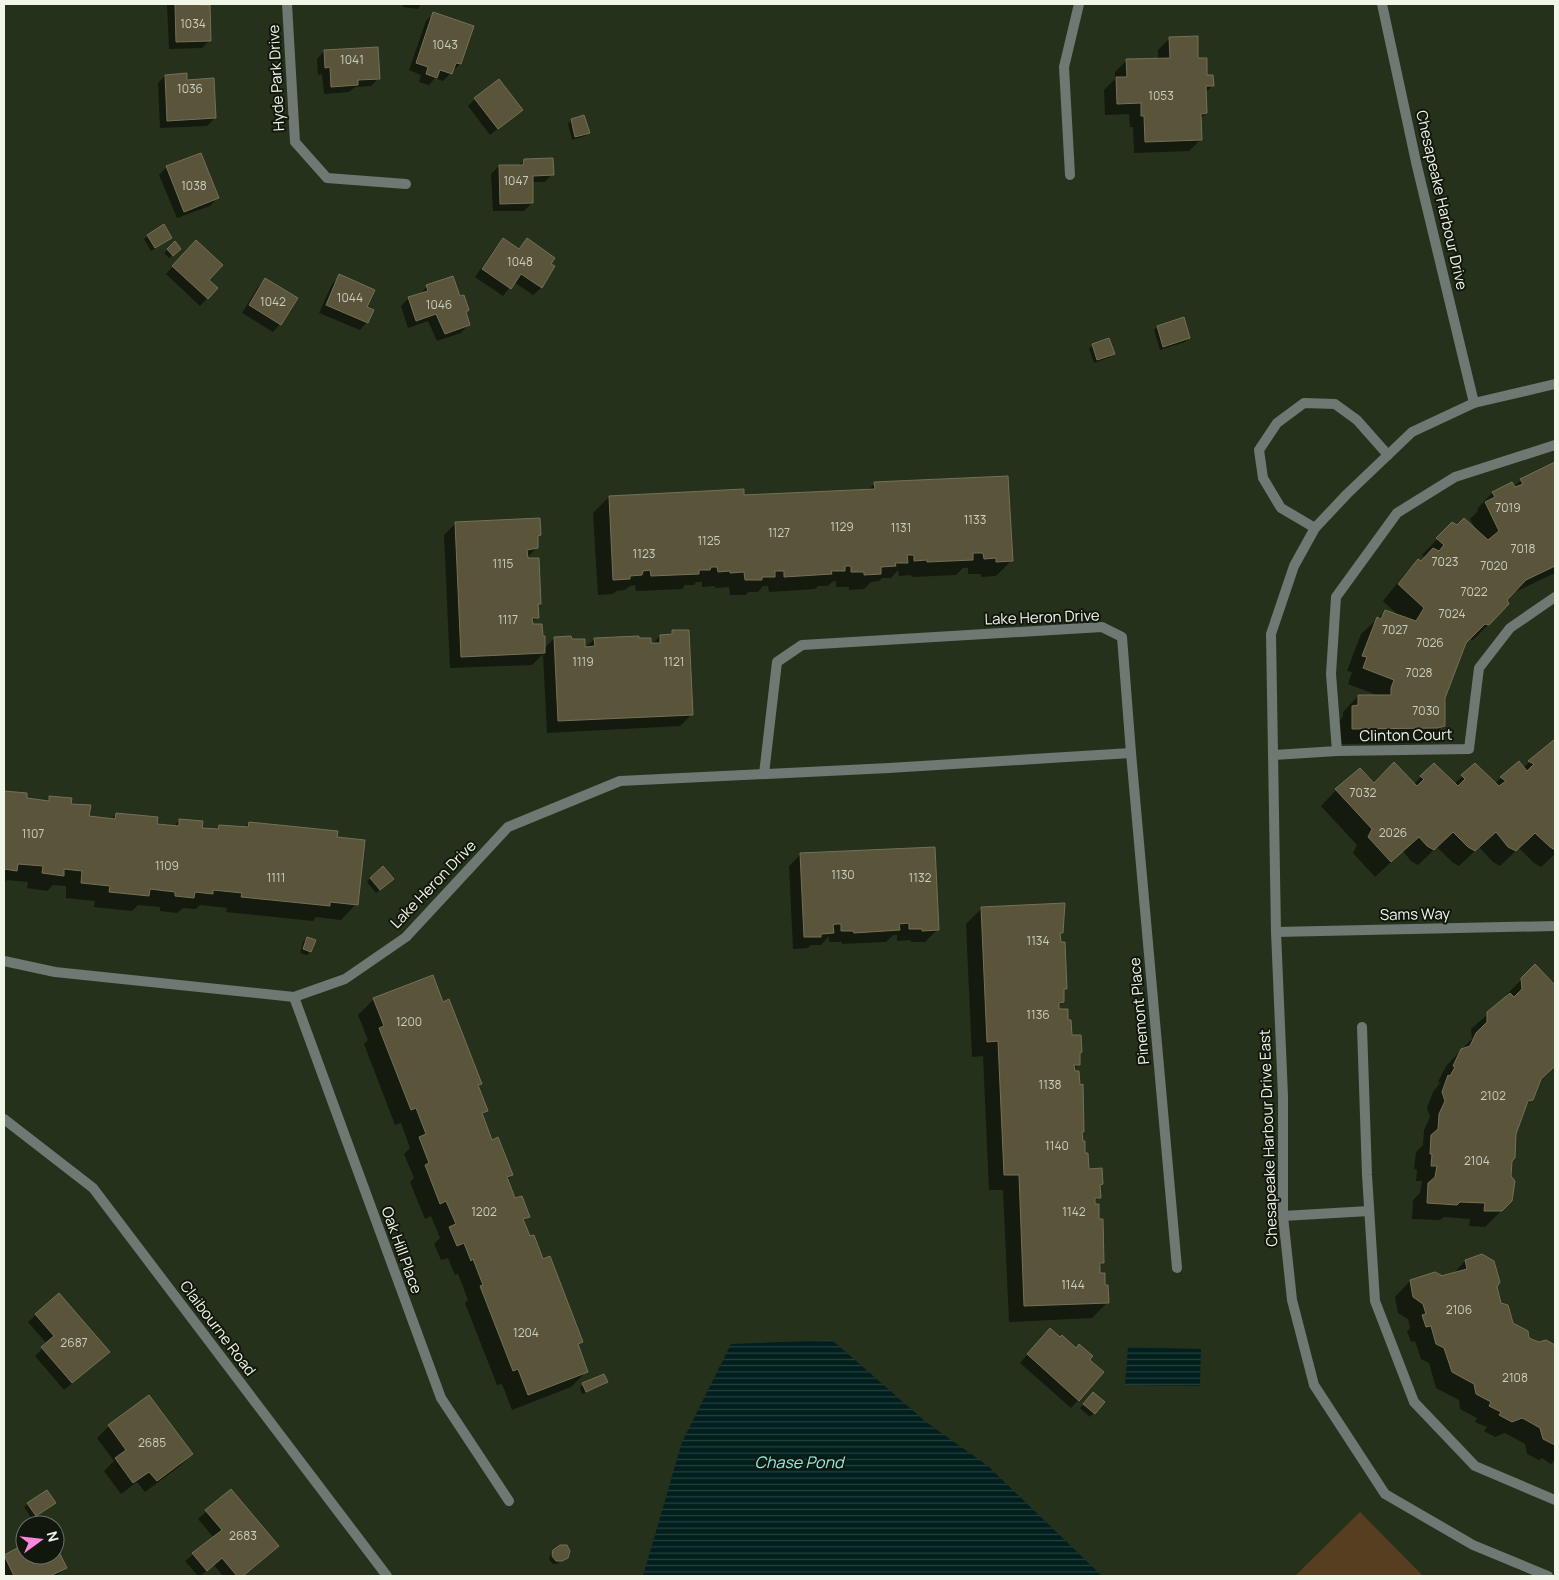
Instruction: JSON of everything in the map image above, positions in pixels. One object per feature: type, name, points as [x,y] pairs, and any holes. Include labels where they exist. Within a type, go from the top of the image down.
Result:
[{"type":"street","name":"Hyde Park Drive","points":[[286,4],[294,142],[327,178],[406,184]]},
{"type":"street","points":[[1070,175],[1064,67],[1079,4]]},
{"type":"street","name":"Chesapeake Harbour Drive","points":[[1382,4],[1416,162],[1474,403]]},
{"type":"street","name":"Chesapeake Harbour Drive East","points":[[1548,1576],[1473,1545],[1385,1494],[1314,1385],[1292,1300],[1282,1216],[1283,1096],[1276,932],[1271,634],[1294,566],[1315,528],[1347,494],[1412,432],[1474,403],[1555,384]]},
{"type":"street","points":[[1315,528],[1281,508],[1263,478],[1259,450],[1277,423],[1304,403],[1335,404],[1357,420],[1388,455]]},
{"type":"street","points":[[1274,754],[1337,751],[1331,674],[1336,597],[1397,514],[1456,477],[1555,445]]},
{"type":"street","name":"Clinton Court","points":[[1337,751],[1469,749],[1479,668],[1510,628],[1555,597]]},
{"type":"street","name":"Lake Heron Drive","points":[[4,961],[55,972],[294,997],[345,979],[406,937],[508,827],[620,781],[764,774],[1131,753],[1122,636],[1102,628],[802,645],[777,662],[764,774]]},
{"type":"street","name":"Pinemont Place","points":[[1131,753],[1177,1268]]},
{"type":"street","name":"Sams Way","points":[[1276,932],[1555,926]]},
{"type":"street","name":"Oak Hill Place","points":[[294,997],[440,1398],[509,1500]]},
{"type":"street","points":[[1362,1027],[1369,1211],[1375,1302],[1414,1402],[1475,1466],[1555,1500]]},
{"type":"street","name":"Claibourne Road","points":[[4,1119],[93,1188],[387,1576]]},
{"type":"street","points":[[1282,1216],[1369,1211]]},
{"type":"shaded area","points":[[1360,1512],[1423,1576],[1295,1576]]},
{"type":"water","name":"Chase Pond","points":[[832,1340],[926,1422],[988,1466],[1102,1576],[643,1576],[682,1442],[731,1344]]},
{"type":"water","points":[[1128,1347],[1201,1349],[1200,1386],[1125,1385]]},
{"type":"building","points":[[175,4],[210,5],[211,41],[176,42]]},
{"type":"building","points":[[433,12],[474,26],[461,64],[456,63],[452,74],[440,70],[437,78],[426,74],[428,67],[416,63]]},
{"type":"building","points":[[1198,36],[1198,58],[1207,58],[1207,75],[1213,75],[1214,86],[1206,86],[1207,113],[1201,114],[1202,140],[1145,142],[1144,116],[1141,116],[1141,103],[1117,104],[1116,77],[1127,77],[1126,59],[1170,58],[1169,37]]},
{"type":"building","points":[[378,47],[380,79],[358,80],[358,85],[331,87],[330,67],[325,68],[324,50]]},
{"type":"building","points":[[187,73],[187,80],[214,78],[216,118],[167,121],[165,75]]},
{"type":"building","points":[[499,79],[523,110],[498,129],[474,98]]},
{"type":"building","points":[[584,115],[590,133],[575,137],[571,119]]},
{"type":"building","points":[[201,153],[219,198],[184,212],[166,166]]},
{"type":"building","points":[[553,158],[554,175],[533,176],[533,203],[500,204],[499,165],[523,165],[524,159]]},
{"type":"building","points":[[164,224],[172,238],[155,248],[147,235]]},
{"type":"building","points":[[503,238],[519,249],[527,238],[555,258],[551,264],[555,266],[542,288],[521,274],[511,289],[482,269]]},
{"type":"building","points":[[196,240],[223,265],[209,280],[218,288],[208,299],[172,266]]},
{"type":"building","points":[[175,241],[181,249],[173,256],[167,249]]},
{"type":"building","points":[[339,274],[375,290],[367,307],[374,310],[368,323],[326,305]]},
{"type":"building","points":[[453,276],[460,296],[464,295],[469,310],[466,312],[470,325],[445,334],[436,314],[416,321],[408,297],[428,291],[426,285]]},
{"type":"building","points":[[265,278],[298,298],[281,325],[249,305]]},
{"type":"building","points":[[1184,317],[1190,338],[1163,347],[1157,326]]},
{"type":"building","points":[[1109,338],[1115,354],[1097,360],[1092,344]]},
{"type":"building","points":[[1555,462],[1555,566],[1526,580],[1507,600],[1509,604],[1489,625],[1485,624],[1466,643],[1445,698],[1445,726],[1438,728],[1352,729],[1352,706],[1358,705],[1358,695],[1391,695],[1394,680],[1363,668],[1367,657],[1362,656],[1377,617],[1381,619],[1385,610],[1416,621],[1424,608],[1398,584],[1418,559],[1421,561],[1433,548],[1439,551],[1444,545],[1436,538],[1452,522],[1457,525],[1464,518],[1488,540],[1499,531],[1485,502],[1495,497],[1492,492],[1512,482],[1515,487],[1523,484],[1520,479]]},
{"type":"building","points":[[1008,476],[1013,561],[996,562],[996,558],[984,559],[983,553],[973,553],[973,560],[927,562],[927,560],[914,561],[914,555],[907,555],[908,563],[895,563],[896,566],[881,567],[881,574],[864,575],[864,572],[851,572],[851,566],[845,566],[845,571],[831,571],[832,574],[784,577],[784,571],[775,571],[775,577],[762,577],[762,580],[745,580],[744,572],[718,572],[717,567],[711,567],[710,570],[699,570],[699,574],[651,576],[650,570],[643,571],[642,575],[630,576],[630,579],[613,580],[609,496],[744,489],[744,495],[875,489],[874,482]]},
{"type":"building","points":[[540,518],[541,535],[538,536],[538,548],[527,550],[528,558],[539,558],[541,604],[538,604],[539,618],[532,618],[533,624],[542,624],[543,636],[545,636],[545,653],[461,657],[455,522]]},
{"type":"building","points":[[672,630],[689,630],[693,715],[558,721],[554,637],[571,636],[572,639],[585,639],[585,647],[595,646],[594,638],[639,636],[639,638],[651,638],[651,643],[660,643],[660,635],[672,634]]},
{"type":"building","points":[[1555,739],[1555,850],[1535,833],[1516,851],[1508,847],[1496,832],[1475,851],[1468,847],[1453,832],[1434,850],[1427,846],[1419,837],[1391,862],[1368,837],[1372,829],[1335,789],[1360,768],[1374,783],[1394,762],[1417,786],[1424,779],[1420,776],[1434,763],[1458,786],[1465,779],[1461,775],[1475,763],[1499,786],[1506,781],[1500,777],[1519,761],[1527,771],[1534,764],[1528,761]]},
{"type":"building","points":[[4,791],[27,793],[27,798],[49,801],[49,796],[72,798],[71,804],[91,805],[89,816],[115,819],[116,813],[158,817],[157,824],[179,826],[179,819],[203,821],[202,828],[218,829],[219,825],[248,827],[249,822],[338,831],[337,837],[365,840],[358,905],[330,902],[330,906],[241,897],[242,893],[213,890],[213,894],[195,892],[194,898],[175,896],[175,892],[150,889],[149,896],[109,892],[110,886],[81,883],[82,871],[64,869],[64,876],[42,873],[43,866],[18,864],[17,871],[4,869]]},
{"type":"building","points":[[935,847],[939,930],[922,931],[922,929],[909,929],[909,923],[899,924],[900,930],[854,933],[853,931],[841,931],[841,924],[836,924],[833,925],[834,933],[821,934],[821,937],[804,937],[800,853]]},
{"type":"building","points":[[383,866],[394,879],[380,890],[370,878]]},
{"type":"building","points":[[1065,903],[1063,933],[1060,933],[1061,942],[1065,942],[1067,989],[1064,989],[1064,1002],[1059,1003],[1059,1009],[1068,1009],[1068,1020],[1071,1020],[1072,1035],[1081,1035],[1082,1052],[1080,1053],[1080,1065],[1074,1065],[1075,1071],[1079,1071],[1080,1085],[1083,1084],[1084,1132],[1082,1132],[1083,1141],[1085,1141],[1085,1153],[1088,1153],[1089,1169],[1102,1168],[1103,1184],[1100,1185],[1101,1198],[1095,1198],[1095,1204],[1099,1204],[1099,1219],[1103,1219],[1104,1263],[1100,1263],[1100,1273],[1105,1273],[1105,1285],[1108,1285],[1109,1303],[1024,1306],[1019,1175],[1004,1175],[998,1041],[987,1042],[981,907]]},
{"type":"building","points":[[307,937],[316,940],[311,952],[303,949]]},
{"type":"building","points":[[1535,964],[1555,985],[1555,1066],[1541,1079],[1533,1100],[1528,1101],[1516,1134],[1515,1158],[1512,1161],[1511,1176],[1515,1181],[1512,1201],[1502,1211],[1484,1211],[1485,1203],[1460,1202],[1457,1205],[1427,1203],[1428,1183],[1435,1177],[1437,1166],[1431,1166],[1431,1135],[1438,1129],[1439,1114],[1445,1101],[1442,1092],[1448,1075],[1450,1076],[1455,1067],[1453,1066],[1461,1049],[1470,1046],[1476,1033],[1487,1022],[1487,1012],[1510,993],[1514,997],[1522,989],[1521,978]]},
{"type":"building","points":[[433,975],[443,1002],[449,999],[482,1084],[478,1085],[488,1111],[482,1113],[492,1140],[498,1137],[513,1175],[507,1177],[515,1198],[522,1196],[530,1217],[523,1219],[530,1236],[534,1235],[543,1259],[550,1256],[583,1342],[578,1344],[588,1372],[528,1395],[518,1369],[513,1371],[480,1286],[483,1285],[473,1259],[471,1261],[464,1243],[457,1246],[449,1227],[456,1224],[446,1201],[440,1204],[425,1165],[429,1163],[419,1137],[426,1134],[416,1108],[411,1110],[379,1028],[384,1026],[373,998]]},
{"type":"building","points":[[1482,1254],[1494,1261],[1500,1282],[1497,1287],[1501,1303],[1508,1305],[1513,1323],[1528,1331],[1529,1338],[1539,1342],[1546,1340],[1555,1345],[1555,1445],[1543,1439],[1540,1428],[1526,1420],[1522,1418],[1512,1422],[1499,1415],[1501,1412],[1489,1406],[1491,1402],[1476,1394],[1474,1384],[1452,1372],[1444,1348],[1436,1344],[1431,1326],[1426,1327],[1422,1315],[1426,1314],[1423,1304],[1413,1297],[1410,1280],[1435,1272],[1441,1276],[1467,1269],[1465,1260]]},
{"type":"building","points":[[59,1293],[110,1352],[72,1383],[41,1347],[54,1336],[35,1314]]},
{"type":"building","points":[[1050,1328],[1060,1337],[1062,1335],[1076,1348],[1079,1344],[1093,1356],[1090,1359],[1091,1361],[1104,1372],[1079,1401],[1027,1354]]},
{"type":"building","points":[[604,1374],[608,1382],[586,1392],[582,1383]]},
{"type":"building","points":[[1093,1392],[1105,1402],[1095,1414],[1083,1404]]},
{"type":"building","points":[[149,1395],[193,1454],[157,1481],[149,1472],[133,1483],[115,1458],[126,1450],[108,1425]]},
{"type":"building","points":[[231,1489],[279,1546],[243,1576],[237,1576],[222,1558],[207,1571],[192,1553],[222,1530],[205,1510]]},
{"type":"building","points":[[47,1490],[56,1503],[35,1515],[27,1503]]},
{"type":"building","points":[[560,1545],[567,1545],[570,1551],[568,1558],[556,1561],[552,1556],[553,1550]]},
{"type":"building","points":[[15,1549],[15,1565],[65,1564],[67,1568],[50,1576],[14,1576],[4,1555]]}]
